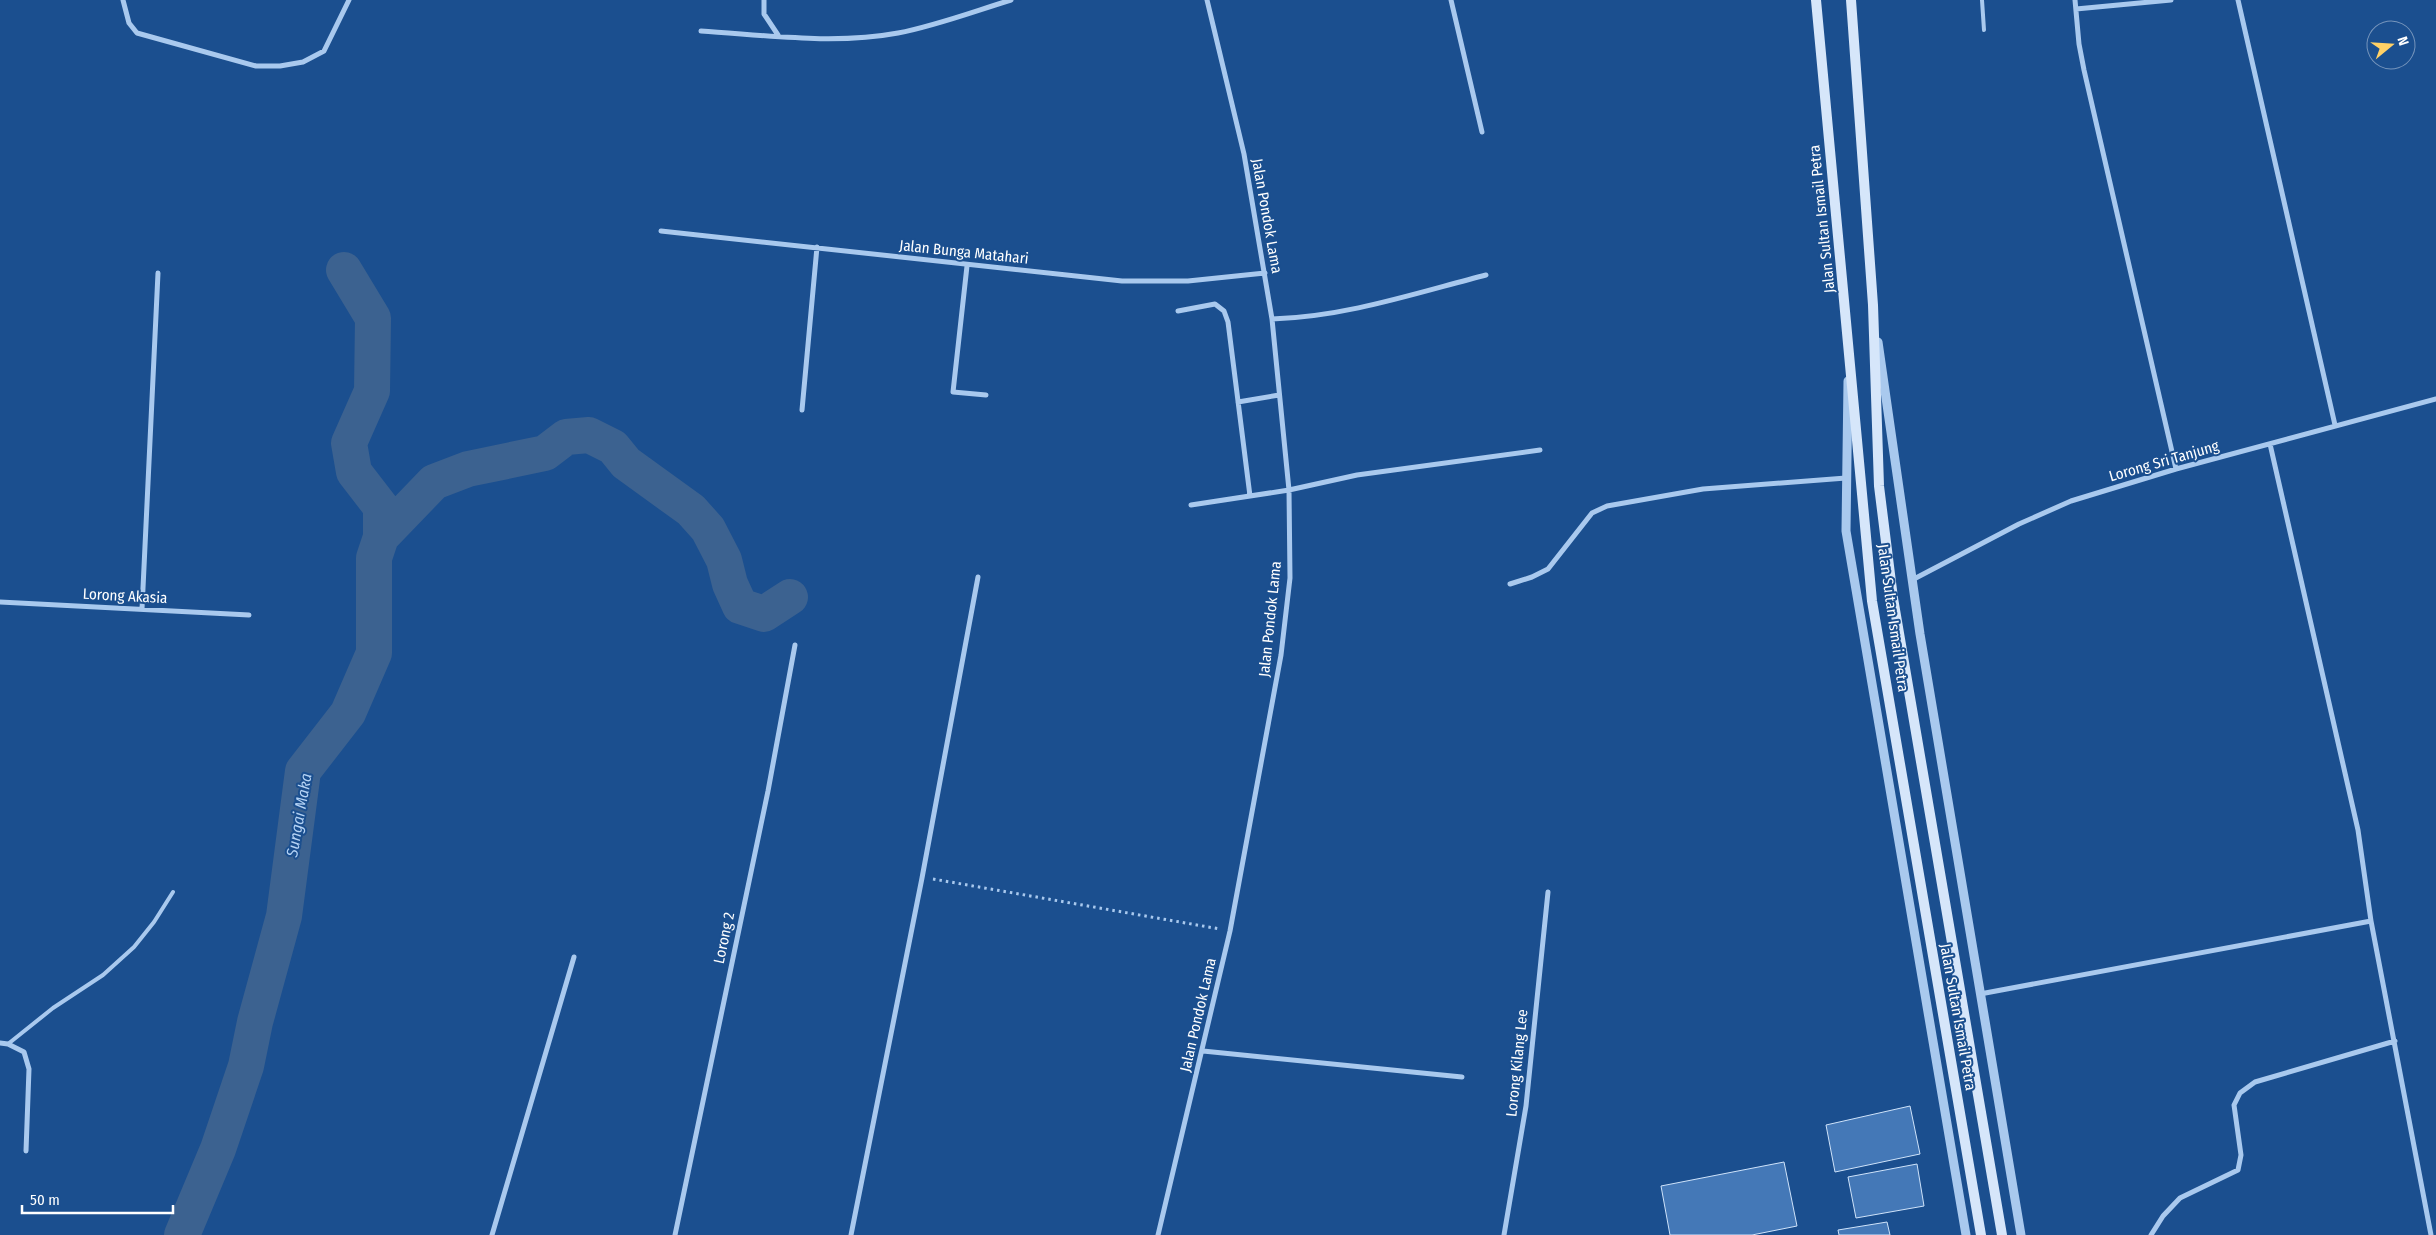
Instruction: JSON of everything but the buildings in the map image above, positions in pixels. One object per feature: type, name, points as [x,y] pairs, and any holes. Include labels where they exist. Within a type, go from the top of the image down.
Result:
[{"type":"main road","name":"Jalan Sultan Ismail Petra","points":[[1816,0],[1849,331],[1872,601],[1981,1235]]},
{"type":"main road","name":"Jalan Sultan Ismail Petra","points":[[1851,0],[1873,305],[1879,486],[1893,598],[2002,1235]]},
{"type":"street","points":[[123,0],[129,23],[137,33],[256,66],[280,66],[303,62],[324,51],[349,0]]},
{"type":"street","points":[[764,0],[764,14],[778,35]]},
{"type":"street","points":[[701,31],[851,38],[898,33],[1011,0]]},
{"type":"street","name":"Jalan Pondok Lama","points":[[1158,1235],[1230,931],[1281,655],[1290,578],[1289,490],[1272,319],[1244,154],[1207,0]]},
{"type":"street","points":[[1451,0],[1482,132]]},
{"type":"street","points":[[2076,0],[2079,44],[2084,70],[2176,469]]},
{"type":"street","points":[[2076,9],[2171,0]]},
{"type":"street","points":[[2237,1],[2335,425]]},
{"type":"street","name":"Jalan Bunga Matahari","points":[[662,231],[817,247],[967,266],[1122,281],[1188,281],[1265,273]]},
{"type":"street","points":[[802,410],[817,247]]},
{"type":"street","points":[[967,266],[953,392],[986,394]]},
{"type":"street","points":[[142,609],[158,273]]},
{"type":"street","points":[[1272,319],[1304,318],[1334,313],[1486,275]]},
{"type":"street","points":[[1178,311],[1215,304],[1224,311],[1228,322],[1250,496]]},
{"type":"street","points":[[1873,305],[1912,580],[2021,1235]]},
{"type":"street","points":[[1849,331],[1846,531],[1966,1235]]},
{"type":"street","points":[[1238,402],[1279,395]]},
{"type":"street","name":"Lorong Sri Tanjung","points":[[1912,580],[2019,524],[2071,501],[2176,469],[2436,399]]},
{"type":"street","points":[[2270,444],[2358,830],[2371,921],[2431,1235]]},
{"type":"street","points":[[1191,505],[1289,490],[1357,475],[1540,450]]},
{"type":"street","points":[[1510,584],[1532,577],[1548,568],[1592,513],[1608,506],[1703,488],[1846,478]]},
{"type":"street","points":[[851,1235],[922,878],[978,577]]},
{"type":"street","name":"Lorong Akasia","points":[[0,602],[249,615]]},
{"type":"street","name":"Lorong 2","points":[[675,1235],[768,791],[795,645]]},
{"type":"street","name":"Lorong Kilang Lee","points":[[1504,1235],[1526,1106],[1548,892]]},
{"type":"street","points":[[1980,994],[2371,921]]},
{"type":"street","points":[[492,1235],[574,957]]},
{"type":"street","points":[[2151,1235],[2163,1216],[2180,1198],[2238,1170],[2241,1155],[2234,1105],[2240,1093],[2255,1082],[2395,1041]]},
{"type":"street","points":[[0,1043],[8,1044],[24,1052],[29,1068],[26,1151]]},
{"type":"street","points":[[1203,1051],[1462,1077]]},
{"type":"lane","points":[[1982,0],[1984,30]]},
{"type":"lane","points":[[8,1044],[53,1008],[103,974],[134,947],[154,922],[172,892]]},
{"type":"path","points":[[922,878],[1230,931]]},
{"type":"waterway","name":"Sungai Maka","points":[[182,1235],[218,1149],[246,1066],[255,1022],[284,916],[303,771],[348,713],[374,653],[374,558],[381,537],[381,507],[354,472],[349,443],[372,391],[373,318],[344,270]]},
{"type":"waterway","points":[[381,537],[434,482],[468,469],[545,453],[566,437],[589,435],[613,447],[626,463],[691,510],[708,529],[724,560],[730,584],[740,606],[764,614],[790,597]]}]
